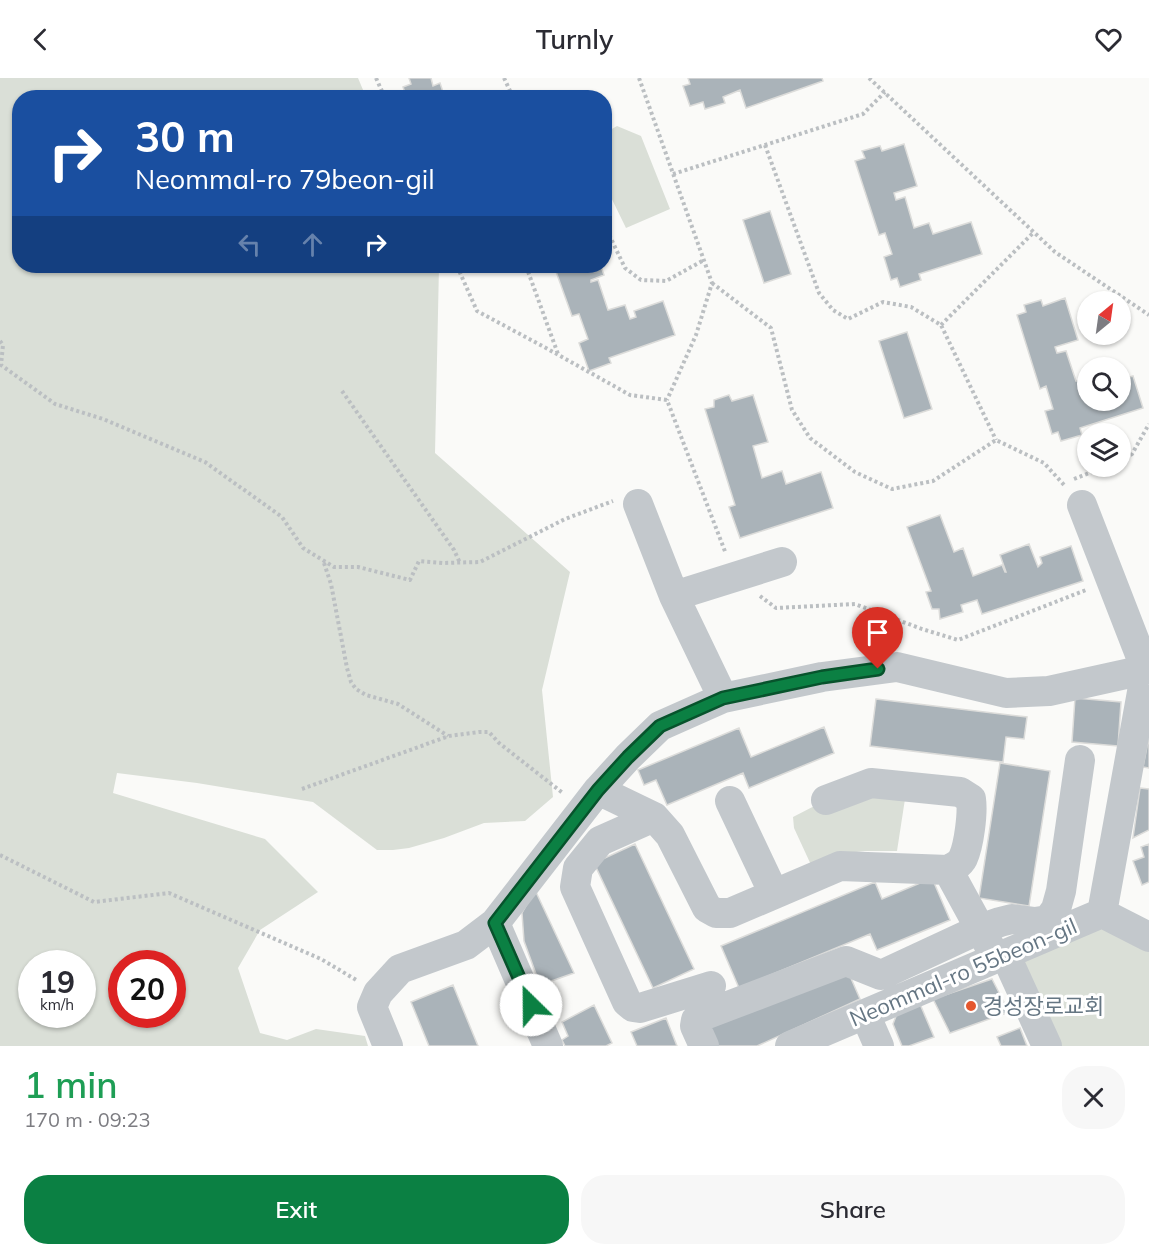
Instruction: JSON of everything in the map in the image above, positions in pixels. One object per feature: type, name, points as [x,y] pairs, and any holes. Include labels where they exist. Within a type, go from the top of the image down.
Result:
[{"type":"lane","points":[[388,1046],[375,1000],[400,969],[466,945],[495,923],[590,800],[628,757],[660,726],[723,698],[822,677],[897,667],[1006,693],[1049,691],[1147,669],[1102,557],[1072,494]]},
{"type":"lane","points":[[638,504],[674,596],[723,698]]},
{"type":"lane","points":[[674,596],[782,562]]},
{"type":"lane","name":"Neommal-ro 55beon-gil","points":[[1102,913],[1147,669]]},
{"type":"lane","points":[[704,1046],[695,1026],[696,1020],[702,1016],[846,961],[881,975],[980,929],[1012,919],[1035,922],[1048,920],[1056,909],[1061,891],[1080,760]]},
{"type":"lane","points":[[590,800],[654,817],[670,835],[707,908],[716,913],[730,913],[840,866],[948,870],[963,858],[973,810],[971,799],[960,792],[871,783],[826,800]]},
{"type":"lane","points":[[730,801],[774,894]]},
{"type":"lane","points":[[654,817],[600,841],[578,868],[575,887],[627,1002],[633,1007],[640,1008],[711,986]]},
{"type":"lane","points":[[948,870],[980,929],[1000,956],[1047,1046]]},
{"type":"lane","name":"Neommal-ro 55beon-gil","points":[[1102,913],[1149,938]]},
{"type":"lane","name":"Neommal-ro 55beon-gil","points":[[790,1046],[1102,913]]},
{"type":"lane","points":[[495,923],[548,1046]]},
{"type":"lane","points":[[865,1014],[879,1046]]},
{"type":"path","points":[[639,78],[712,283],[771,328],[792,410],[810,438],[855,472],[892,489],[933,481],[996,440]]},
{"type":"path","points":[[870,78],[1055,252],[1149,315]]},
{"type":"path","points":[[673,174],[863,114],[885,92]]},
{"type":"path","points":[[765,145],[819,293],[833,310],[848,319],[883,302],[911,307],[940,325],[996,440],[1044,462],[1072,494],[1093,477]]},
{"type":"path","points":[[940,325],[1034,232]]},
{"type":"path","points":[[612,241],[625,268],[641,280],[666,280],[704,260]]},
{"type":"path","points":[[460,273],[477,311],[630,395],[667,400]]},
{"type":"path","points":[[529,273],[558,355]]},
{"type":"path","points":[[712,283],[696,335],[667,400],[735,577],[776,608],[855,604],[958,640],[1086,592],[1102,557]]},
{"type":"path","points":[[0,341],[3,345],[1,365],[55,404],[102,419],[205,462],[282,518],[303,548],[334,567],[358,567],[410,580],[419,561],[480,562],[565,519],[620,498],[638,504]]},
{"type":"path","points":[[342,391],[454,550],[460,563]]},
{"type":"path","points":[[1131,455],[1149,424]]},
{"type":"path","points":[[323,561],[331,584],[347,668],[351,682],[356,689],[366,695],[398,704],[449,736]]},
{"type":"path","points":[[302,789],[449,736],[489,732],[499,743],[590,800]]},
{"type":"path","points":[[0,855],[94,902],[169,893],[321,959],[375,1000]]},
{"type":"shaded area","points":[[0,78],[358,78],[363,90],[12,90],[12,273],[439,273],[435,453],[570,572],[542,690],[553,797],[525,821],[484,823],[409,848],[377,850],[313,802],[197,783],[117,773],[113,793],[265,839],[318,892],[260,930],[238,968],[260,1033],[287,1040],[316,1029],[365,1036],[368,1046],[0,1046]]},
{"type":"shaded area","points":[[617,126],[641,136],[670,209],[626,228],[612,199],[612,129]]},
{"type":"shaded area","points":[[907,786],[897,851],[847,853],[812,867],[794,828],[793,817],[826,800]]},
{"type":"shaded area","points":[[1102,913],[1149,937],[1149,1046],[1047,1046],[1005,954]]},
{"type":"building","points":[[409,78],[431,78],[433,86],[440,83],[442,90],[404,90],[403,87],[411,84]]},
{"type":"building","points":[[688,78],[822,78],[823,81],[746,108],[740,90],[723,97],[725,103],[705,109],[703,102],[690,106],[683,86],[690,84]]},
{"type":"building","points":[[904,144],[917,186],[894,193],[896,200],[905,197],[914,228],[929,223],[933,234],[971,222],[982,254],[919,274],[921,280],[900,287],[897,278],[891,280],[884,257],[892,254],[885,233],[879,235],[855,161],[865,158],[862,151],[880,146],[882,151]]},
{"type":"building","points":[[770,211],[791,274],[764,283],[743,220]]},
{"type":"building","points":[[557,273],[603,273],[604,275],[591,282],[598,280],[608,310],[625,305],[630,319],[636,317],[634,311],[663,301],[675,335],[609,358],[611,363],[589,371],[579,343],[588,339],[579,314],[572,316]]},
{"type":"building","points":[[1065,298],[1077,340],[1055,347],[1057,353],[1066,351],[1077,381],[1077,411],[1131,411],[1131,377],[1133,376],[1143,408],[1096,423],[1077,423],[1077,436],[1061,441],[1058,432],[1052,434],[1045,411],[1053,409],[1046,386],[1040,389],[1017,315],[1026,312],[1024,305],[1041,300],[1043,306]]},
{"type":"building","points":[[907,332],[932,409],[904,418],[879,341]]},
{"type":"building","points":[[729,395],[732,401],[753,395],[768,442],[753,446],[762,478],[782,471],[786,484],[821,472],[833,508],[740,538],[729,507],[735,505],[705,409],[714,407],[714,400]]},
{"type":"building","points":[[940,515],[954,552],[963,548],[973,576],[1002,565],[1006,572],[1000,555],[1029,544],[1038,567],[1042,563],[1040,557],[1071,546],[1083,581],[982,614],[977,600],[961,605],[963,612],[940,619],[939,609],[932,609],[926,592],[931,591],[907,527]]},
{"type":"building","points":[[1075,698],[1121,702],[1118,746],[1072,742]]},
{"type":"building","points":[[876,699],[1027,717],[1024,739],[1006,737],[1003,762],[870,746]]},
{"type":"building","points":[[824,727],[834,753],[749,788],[743,773],[667,805],[656,780],[644,785],[638,770],[739,728],[751,757]]},
{"type":"building","points":[[1149,736],[1149,768],[1143,767]]},
{"type":"building","points":[[1000,763],[1050,771],[1029,906],[979,898]]},
{"type":"building","points":[[1140,788],[1149,789],[1149,830],[1133,838]]},
{"type":"building","points":[[635,844],[694,969],[653,988],[594,863]]},
{"type":"building","points":[[1149,844],[1149,882],[1142,885],[1133,861],[1144,857],[1141,847]]},
{"type":"building","points":[[932,878],[950,920],[877,950],[870,934],[739,988],[721,946],[875,882],[882,899]]},
{"type":"building","points":[[535,890],[574,973],[540,985],[524,941],[522,913]]},
{"type":"building","points":[[841,971],[850,976],[860,999],[757,1046],[713,1046],[710,1025]]},
{"type":"building","name":"경성장로교회","points":[[992,979],[1009,1012],[950,1033],[933,999]]},
{"type":"building","points":[[453,985],[478,1046],[429,1046],[411,1002]]},
{"type":"building","points":[[920,1004],[934,1037],[909,1046],[902,1046],[893,1024],[898,1011]]},
{"type":"building","points":[[594,1005],[612,1043],[606,1046],[565,1046],[562,1040],[568,1036],[562,1022]]},
{"type":"building","points":[[666,1018],[677,1046],[637,1046],[631,1032]]},
{"type":"building","points":[[1020,1028],[1027,1046],[1001,1046],[997,1037]]},
{"type":"place","name":"경성장로교회","points":[[971,1006]]},
{"type":"route","points":[[531,1005],[495,923],[598,790],[660,726],[723,698],[822,677],[878,669]]}]
